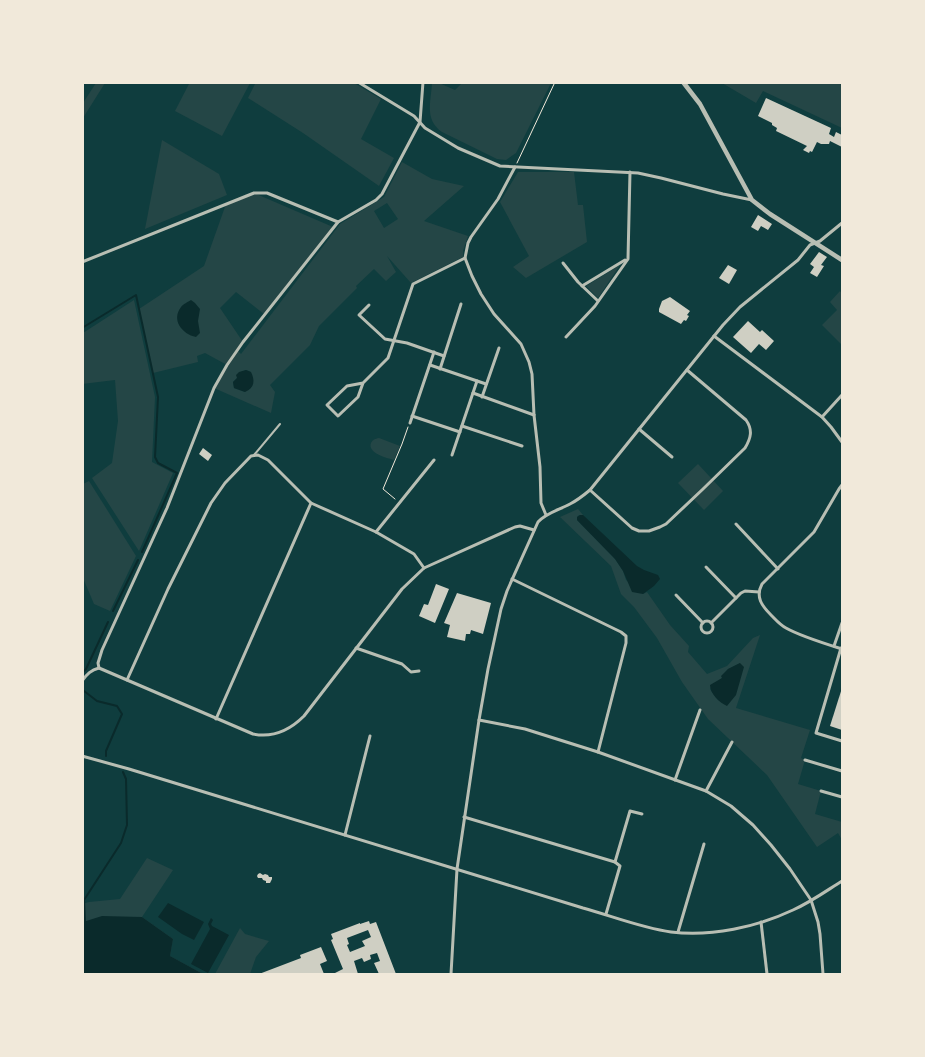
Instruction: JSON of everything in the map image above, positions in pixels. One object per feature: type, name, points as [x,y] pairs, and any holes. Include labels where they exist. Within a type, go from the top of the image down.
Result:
[{"type":"street","points":[[358,82],[414,116],[425,128],[458,148],[500,166],[630,172],[752,200]]},
{"type":"street","points":[[99,668],[98,663],[102,650],[167,508],[214,388],[243,342],[338,222],[376,200],[382,194],[420,122],[423,82]]},
{"type":"street","points":[[683,82],[705,113],[752,200],[770,214],[842,260]]},
{"type":"street","points":[[515,167],[498,199],[468,243],[465,258],[472,276],[490,308],[526,353],[532,374],[542,502],[546,515]]},
{"type":"street","points":[[566,337],[598,301],[628,259],[630,172]]},
{"type":"street","points":[[82,262],[254,193],[267,193],[338,222]]},
{"type":"street","points":[[451,974],[457,870],[479,720],[494,637],[501,609],[512,579],[538,522],[546,515],[573,503],[590,490],[722,325],[740,307],[793,265],[810,245],[820,241],[842,223]]},
{"type":"street","points":[[363,383],[347,386],[327,405],[338,416],[358,397],[363,383],[388,358],[413,284],[465,258]]},
{"type":"street","points":[[582,286],[628,259]]},
{"type":"street","points":[[563,263],[582,286],[598,301]]},
{"type":"street","points":[[440,369],[461,304]]},
{"type":"street","points":[[368,305],[359,314],[385,339],[407,343],[444,356]]},
{"type":"street","points":[[714,336],[822,417],[842,442]]},
{"type":"street","points":[[482,397],[498,348]]},
{"type":"street","points":[[410,423],[434,352]]},
{"type":"street","points":[[430,365],[486,384]]},
{"type":"street","points":[[590,490],[632,528],[640,531],[655,529],[666,524],[678,514],[744,448],[750,436],[750,425],[687,370]]},
{"type":"street","points":[[452,455],[477,381]]},
{"type":"street","points":[[473,394],[534,415]]},
{"type":"street","points":[[822,417],[842,395]]},
{"type":"street","points":[[412,416],[460,432]]},
{"type":"street","points":[[462,426],[522,446]]},
{"type":"street","points":[[639,429],[672,457]]},
{"type":"street","points":[[127,680],[168,589],[211,503],[225,483],[248,458],[254,455],[268,460],[311,503],[376,532],[414,554],[424,568]]},
{"type":"street","points":[[376,532],[434,460]]},
{"type":"street","points":[[842,485],[814,532],[762,584],[759,592],[763,607],[782,625],[793,632],[842,648],[816,733],[842,741]]},
{"type":"street","points":[[216,719],[311,503]]},
{"type":"street","points":[[736,524],[778,569]]},
{"type":"street","points":[[82,681],[89,672],[99,668],[253,734],[272,735],[292,726],[304,716],[402,589],[424,568],[516,527],[520,526],[534,530]]},
{"type":"street","points":[[706,567],[736,598]]},
{"type":"street","points":[[512,579],[626,636],[626,643],[598,752]]},
{"type":"street","points":[[711,623],[745,591],[759,592]]},
{"type":"street","points":[[676,595],[702,623]]},
{"type":"street","points":[[702,623],[708,621],[711,623]]},
{"type":"street","points":[[702,623],[701,630],[708,634],[713,628],[711,623]]},
{"type":"street","points":[[834,646],[842,623]]},
{"type":"street","points":[[356,648],[402,664],[410,672],[419,671]]},
{"type":"street","points":[[675,780],[700,710]]},
{"type":"street","points":[[479,720],[525,729],[598,752],[706,790],[731,806],[753,825],[771,845],[811,900],[819,928],[823,974]]},
{"type":"street","points":[[345,835],[370,736]]},
{"type":"street","points":[[706,790],[732,742]]},
{"type":"street","points":[[82,756],[658,930],[704,932],[729,930],[761,922],[779,916],[811,900],[842,881]]},
{"type":"street","points":[[805,760],[842,772]]},
{"type":"street","points":[[822,791],[842,798]]},
{"type":"street","points":[[615,862],[630,811],[642,814]]},
{"type":"street","points":[[464,817],[615,862],[620,866],[606,914]]},
{"type":"street","points":[[678,932],[704,844]]},
{"type":"street","points":[[761,922],[767,974]]},
{"type":"lane","points":[[254,455],[280,424]]},
{"type":"path","points":[[515,167],[555,82]]},
{"type":"path","points":[[400,502],[383,489],[410,423]]},
{"type":"shaded area","points":[[190,82],[250,83],[222,136],[175,111]]},
{"type":"shaded area","points":[[256,82],[354,83],[381,99],[361,139],[394,158],[379,186],[303,133],[248,98]]},
{"type":"shaded area","points":[[96,83],[105,83],[83,118],[83,103]]},
{"type":"shaded area","points":[[432,83],[439,83],[455,90],[462,83],[551,83],[516,153],[506,160],[497,159],[442,132],[436,127],[430,110]]},
{"type":"shaded area","points":[[722,83],[842,83],[842,128],[763,91],[756,103]]},
{"type":"shaded area","points":[[162,140],[219,174],[227,195],[145,229]]},
{"type":"shaded area","points":[[402,162],[432,179],[464,186],[424,221],[468,236],[463,257],[411,283],[387,256],[396,272],[386,281],[374,269],[319,326],[310,345],[270,385],[275,392],[271,413],[214,388],[227,365],[205,353],[197,356],[198,362],[153,373],[139,309],[204,266],[226,204],[254,193],[333,227],[264,314],[236,292],[220,308],[243,342],[237,350],[241,354],[340,224],[384,197]],"holes":[[[387,203],[398,219],[384,228],[374,211]],[[246,370],[251,372],[245,392],[234,388],[233,382],[241,372]]]},
{"type":"shaded area","points":[[518,172],[574,172],[578,205],[583,205],[587,242],[526,278],[513,267],[529,256],[500,202]]},
{"type":"shaded area","points":[[620,265],[598,298],[586,286]]},
{"type":"shaded area","points":[[840,291],[842,294],[842,345],[822,325],[837,310],[830,302]]},
{"type":"shaded area","points":[[134,300],[155,397],[152,462],[173,473],[139,551],[92,478],[112,463],[118,421],[115,380],[82,384],[83,333]]},
{"type":"shaded area","points":[[191,300],[200,309],[198,321],[200,333],[196,337],[182,330],[177,317],[181,307]]},
{"type":"shaded area","points":[[246,370],[251,372],[253,381],[251,388],[245,392],[234,388],[233,382],[239,372]]},
{"type":"shaded area","points":[[379,438],[400,446],[394,460],[372,450],[371,443],[374,439]]},
{"type":"shaded area","points":[[698,464],[723,491],[704,510],[678,483]]},
{"type":"shaded area","points":[[89,481],[136,556],[110,611],[94,604],[83,578],[83,484]]},
{"type":"shaded area","points":[[578,509],[583,515],[579,515],[577,520],[615,559],[623,571],[626,580],[643,594],[647,592],[670,625],[689,646],[688,652],[707,674],[727,666],[753,638],[760,635],[736,708],[810,730],[801,758],[805,760],[798,784],[821,791],[815,814],[842,822],[842,840],[838,833],[817,847],[767,775],[708,719],[682,682],[657,638],[634,607],[621,594],[611,566],[560,517]],"holes":[[[740,663],[718,700],[710,689],[722,678],[728,669]]]},
{"type":"shaded area","points":[[583,515],[637,566],[658,575],[660,579],[654,586],[643,594],[632,592],[623,571],[615,559],[577,520],[577,517]]},
{"type":"shaded area","points":[[740,663],[744,667],[736,695],[727,706],[716,698],[710,685],[722,678],[721,676],[728,669]]},
{"type":"shaded area","points":[[147,858],[173,870],[142,917],[173,939],[170,956],[203,974],[83,974],[82,904],[120,899]]},
{"type":"shaded area","points":[[168,903],[204,922],[194,940],[158,917]]},
{"type":"shaded area","points":[[102,916],[142,917],[173,939],[170,956],[203,974],[83,974],[83,922]]},
{"type":"shaded area","points":[[211,918],[213,920],[212,926],[229,935],[208,973],[191,964],[210,929],[208,924]]},
{"type":"shaded area","points":[[240,928],[245,934],[269,941],[256,957],[250,974],[215,974]]},
{"type":"building","points":[[766,98],[831,128],[829,134],[834,137],[836,132],[842,135],[842,147],[830,141],[829,144],[817,142],[812,152],[810,151],[809,153],[803,150],[807,146],[776,131],[777,128],[772,123],[758,116]]},
{"type":"building","points":[[758,215],[772,224],[768,230],[761,226],[758,231],[751,227]]},
{"type":"building","points":[[819,252],[827,257],[821,265],[824,266],[817,277],[810,273],[814,267],[810,264]]},
{"type":"building","points":[[728,265],[737,270],[729,284],[719,278]]},
{"type":"building","points":[[670,297],[690,311],[686,321],[684,320],[681,324],[659,312],[662,301]]},
{"type":"building","points":[[748,321],[774,341],[766,350],[759,344],[751,353],[733,337]]},
{"type":"building","points":[[203,448],[212,455],[208,461],[199,454]]},
{"type":"building","points":[[436,584],[449,589],[435,623],[419,616],[424,604],[428,605]]},
{"type":"building","points":[[457,593],[491,603],[483,634],[471,630],[470,634],[466,634],[465,641],[447,637],[450,625],[444,623]]},
{"type":"building","points":[[842,688],[842,730],[830,726]]},
{"type":"building","points":[[260,873],[272,877],[270,883],[266,883],[262,878],[258,878],[257,876]]},
{"type":"building","points":[[369,921],[370,924],[376,922],[396,974],[379,974],[374,963],[380,961],[377,953],[370,955],[371,959],[364,962],[362,958],[354,961],[358,974],[335,974],[343,969],[331,940],[333,939],[331,934]],"holes":[[[368,930],[371,937],[362,941],[365,946],[350,952],[347,938]]]},
{"type":"building","points":[[321,947],[327,961],[320,964],[324,974],[259,974],[301,958],[300,955]]},
{"type":"waterway","points":[[82,328],[136,295],[158,397],[155,457],[158,463],[177,473],[142,552]]},
{"type":"waterway","points":[[113,611],[138,560]]},
{"type":"waterway","points":[[82,673],[86,669],[108,622]]},
{"type":"waterway","points":[[84,691],[97,701],[117,706],[122,714],[106,751],[106,756]]},
{"type":"waterway","points":[[85,922],[84,900],[121,843],[127,825],[126,779],[123,772]]}]
